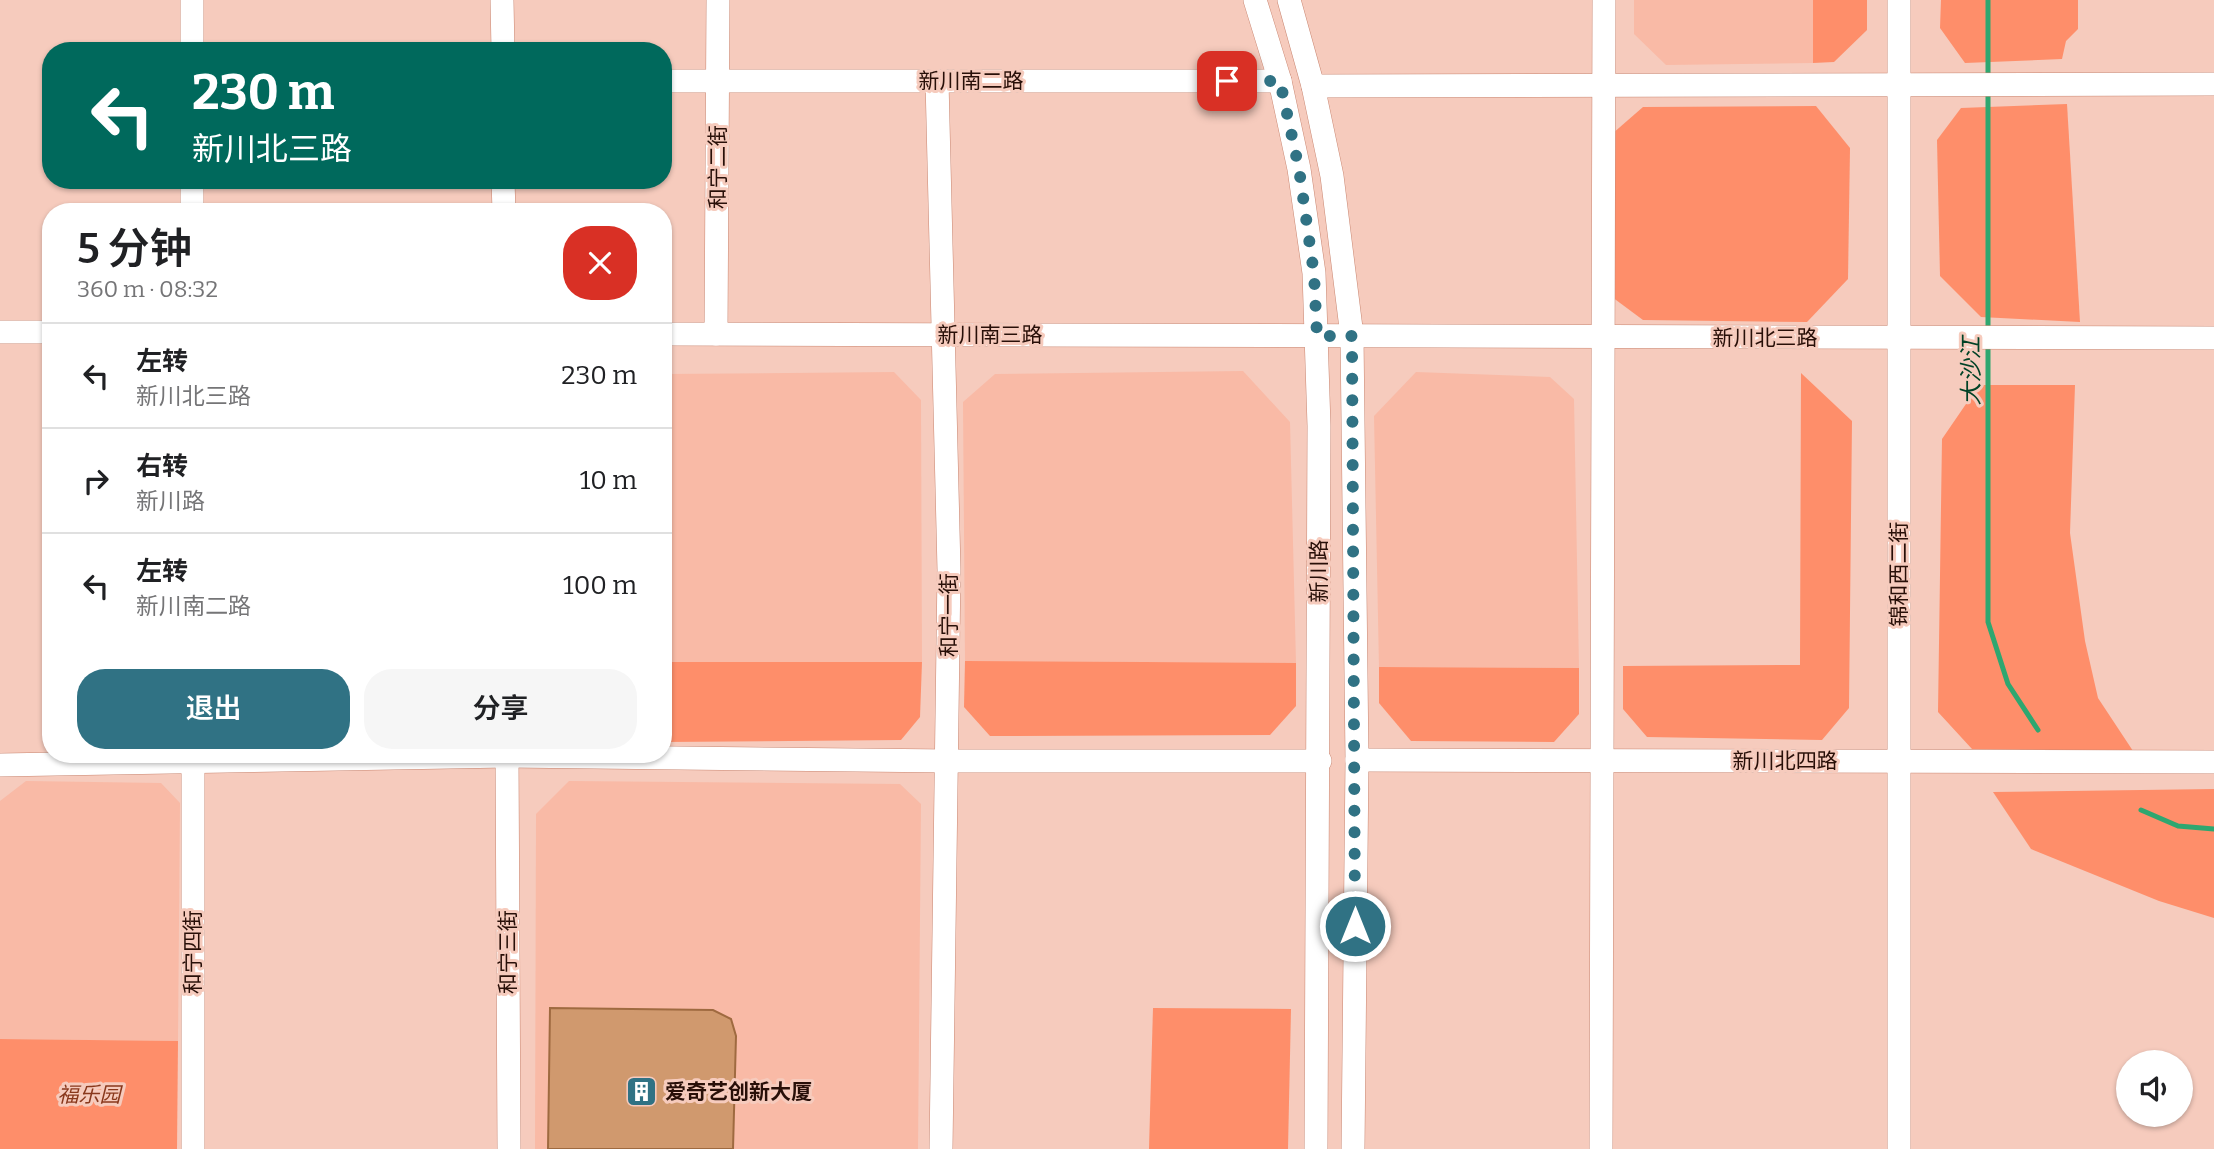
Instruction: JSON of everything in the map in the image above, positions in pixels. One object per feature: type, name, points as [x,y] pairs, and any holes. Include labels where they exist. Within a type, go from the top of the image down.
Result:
[{"type":"street","points":[[192,0],[192,42]]},
{"type":"street","points":[[502,0],[503,42]]},
{"type":"street","name":"和宁二街","points":[[716,334],[718,0]]},
{"type":"street","name":"新川路","points":[[1255,0],[1280,81],[1299,169],[1314,274],[1317,336],[1320,761],[1317,1149]]},
{"type":"street","name":"新川路","points":[[1289,0],[1313,86],[1334,188],[1352,336],[1357,760],[1353,1149]]},
{"type":"street","points":[[1601,1149],[1604,0]]},
{"type":"street","name":"锦和西二街","points":[[1899,0],[1899,1149]]},
{"type":"street","name":"新川南二路","points":[[672,81],[1280,81]]},
{"type":"street","name":"和宁一街","points":[[937,81],[949,570],[941,1149]]},
{"type":"street","points":[[1313,86],[2214,84]]},
{"type":"street","points":[[0,332],[42,332]]},
{"type":"street","name":"新川南三路","points":[[672,334],[1317,336]]},
{"type":"street","name":"新川北三路","points":[[1317,336],[2214,338]]},
{"type":"street","points":[[672,757],[948,761],[1320,761]]},
{"type":"street","name":"新川北四路","points":[[1357,760],[2214,762]]},
{"type":"street","points":[[0,765],[55,763]]},
{"type":"street","name":"和宁四街","points":[[193,763],[193,1149]]},
{"type":"street","name":"和宁三街","points":[[507,763],[509,1149]]},
{"type":"shaded area","points":[[1634,0],[1813,0],[1813,63],[1666,65],[1634,34]]},
{"type":"shaded area","points":[[1243,371],[1290,422],[1296,663],[965,661],[963,402],[995,374]]},
{"type":"shaded area","points":[[894,372],[921,400],[922,662],[672,662],[672,374]]},
{"type":"shaded area","points":[[1416,372],[1550,377],[1574,399],[1579,668],[1379,667],[1374,416]]},
{"type":"shaded area","points":[[26,781],[161,783],[180,803],[178,1041],[0,1039],[0,801]]},
{"type":"shaded area","points":[[569,781],[900,784],[921,804],[918,1149],[535,1149],[536,814]]},
{"type":"green space","points":[[1813,0],[1867,0],[1867,30],[1834,62],[1813,63]]},
{"type":"green space","points":[[1941,0],[2078,0],[2078,29],[2066,41],[2062,59],[1965,63],[1940,28]]},
{"type":"green space","points":[[2067,104],[2080,322],[1981,317],[1940,276],[1937,140],[1961,108]]},
{"type":"green space","points":[[1816,106],[1850,148],[1848,279],[1807,322],[1643,320],[1612,297],[1612,134],[1643,107]]},
{"type":"green space","points":[[1801,373],[1852,421],[1849,708],[1822,740],[1647,737],[1623,709],[1623,666],[1800,665]]},
{"type":"green space","points":[[1979,385],[2075,385],[2070,533],[2085,641],[2098,698],[2133,751],[1972,749],[1938,712],[1942,439]]},
{"type":"green space","points":[[965,661],[1296,663],[1296,706],[1270,735],[990,736],[964,707]]},
{"type":"green space","points":[[672,662],[922,662],[920,717],[901,740],[672,742]]},
{"type":"green space","points":[[1379,667],[1579,668],[1579,714],[1554,742],[1411,741],[1379,703]]},
{"type":"green space","points":[[2214,789],[2214,918],[2159,901],[2031,849],[1993,792]]},
{"type":"green space","points":[[1153,1008],[1291,1009],[1288,1149],[1149,1149]]},
{"type":"green space","name":"福乐园","points":[[0,1039],[178,1041],[177,1149],[0,1149]]},
{"type":"building","name":"爱奇艺创新大厦","points":[[550,1008],[713,1010],[731,1019],[736,1036],[733,1149],[548,1149]]},
{"type":"waterway","name":"大沙江","points":[[1988,0],[1988,78]]},
{"type":"waterway","name":"大沙江","points":[[1988,91],[1988,330]]},
{"type":"waterway","name":"大沙江","points":[[1988,343],[1988,622],[2008,684],[2038,730]]},
{"type":"waterway","points":[[2141,810],[2178,826],[2214,829]]},
{"type":"place","name":"爱奇艺创新大厦","points":[[642,1092]]},
{"type":"route","points":[[1227,81],[1280,81],[1299,169],[1314,274],[1317,336],[1352,336],[1357,760],[1355,926]]}]
